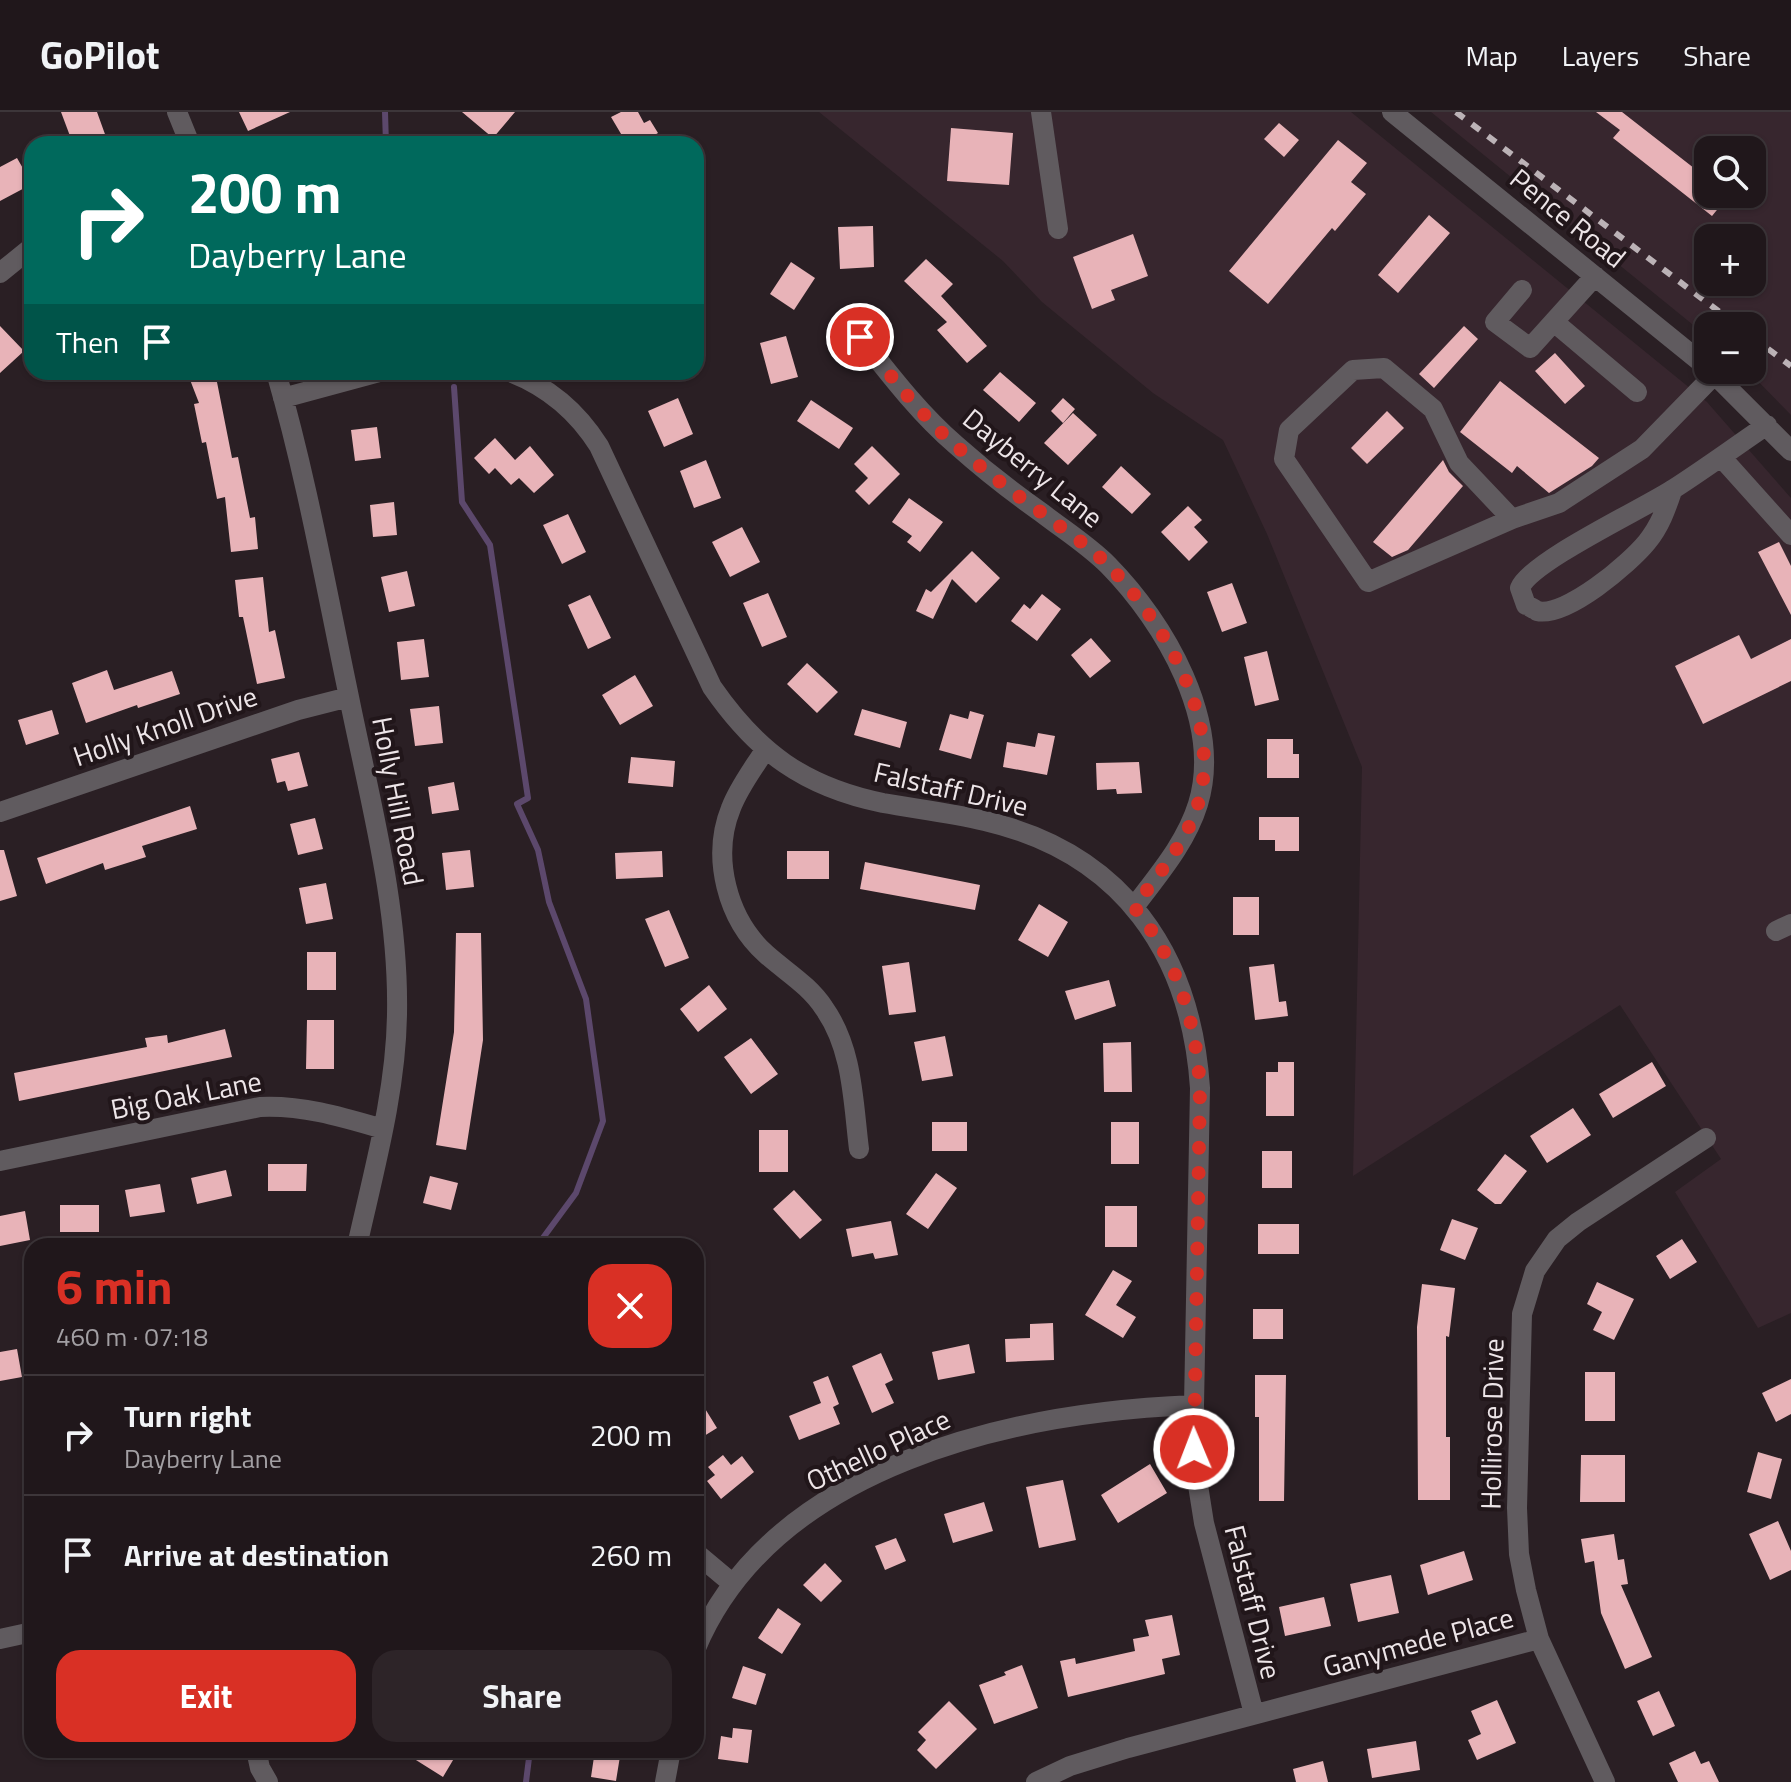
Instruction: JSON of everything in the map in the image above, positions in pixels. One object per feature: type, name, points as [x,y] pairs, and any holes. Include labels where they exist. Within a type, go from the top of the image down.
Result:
[{"type":"street","points":[[177,112],[187,136]]},
{"type":"street","points":[[1041,112],[1058,229]]},
{"type":"street","name":"Pence Road","points":[[1401,115],[1694,357]]},
{"type":"street","points":[[0,273],[24,254]]},
{"type":"street","points":[[1522,290],[1495,322],[1530,348],[1595,276]]},
{"type":"street","points":[[1554,322],[1637,392]]},
{"type":"street","name":"Dayberry Lane","points":[[860,337],[909,398],[953,443],[997,481],[1108,565],[1160,631],[1180,666],[1198,720],[1203,748],[1203,777],[1198,805],[1171,858],[1134,907]]},
{"type":"street","points":[[1512,519],[1459,463],[1433,409],[1384,368],[1353,370],[1289,430],[1284,459],[1368,582],[1512,519],[1559,503],[1642,449],[1700,384]]},
{"type":"street","name":"Holly Hill Road","points":[[278,380],[311,515],[349,697],[390,902],[395,943],[397,1016],[389,1100],[359,1238]]},
{"type":"street","points":[[283,398],[349,380]]},
{"type":"street","name":"Falstaff Drive","points":[[537,380],[586,425],[599,446],[712,687],[733,718],[765,750],[787,766],[842,792],[985,821],[1015,830],[1078,861],[1134,907],[1154,931],[1169,958],[1192,1022],[1200,1088],[1194,1405],[1197,1479],[1204,1523],[1254,1714]]},
{"type":"street","name":"Pence Road","points":[[1724,384],[1791,451]]},
{"type":"street","points":[[1672,491],[1664,515],[1649,540],[1628,563],[1567,603],[1549,611],[1537,611],[1526,605],[1520,588],[1523,580],[1632,511],[1672,491],[1767,425]]},
{"type":"street","points":[[1721,457],[1791,535]]},
{"type":"street","name":"Holly Knoll Drive","points":[[0,812],[298,710],[349,697]]},
{"type":"street","points":[[765,750],[744,781],[726,826],[723,864],[727,890],[746,930],[765,953],[814,995],[836,1028],[849,1064],[859,1149]]},
{"type":"street","name":"Big Oak Lane","points":[[0,1161],[260,1107],[286,1106],[320,1111],[383,1129]]},
{"type":"street","name":"Hollirose Drive","points":[[1605,1782],[1539,1639],[1521,1566],[1517,1508],[1521,1328],[1529,1286],[1544,1254],[1557,1239],[1706,1138]]},
{"type":"street","name":"Othello Place","points":[[704,1632],[733,1584],[778,1534],[851,1487],[961,1440],[1039,1421],[1147,1407],[1194,1405]]},
{"type":"street","points":[[704,1560],[733,1584]]},
{"type":"street","points":[[0,1639],[24,1634]]},
{"type":"street","name":"Ganymede Place","points":[[1036,1782],[1070,1766],[1539,1639]]},
{"type":"street","points":[[258,1758],[268,1782]]},
{"type":"street","points":[[665,1782],[670,1758]]},
{"type":"shaded area","points":[[819,112],[1351,112],[1707,402],[1791,498],[1791,1313],[1758,1328],[1675,1192],[1721,1159],[1620,1005],[1353,1176],[1362,767],[1267,534],[1223,440],[1153,393],[1042,302],[1003,261]]},
{"type":"shaded area","points":[[1431,112],[1791,112],[1791,415],[1761,384],[1766,384],[1766,312],[1694,312],[1694,326]]},
{"type":"building","points":[[61,112],[97,112],[106,136],[70,136]]},
{"type":"building","points":[[239,112],[290,112],[248,131]]},
{"type":"building","points":[[462,112],[515,112],[495,136],[491,136]]},
{"type":"building","points":[[621,112],[638,112],[644,123],[650,120],[658,133],[653,136],[622,136],[611,117]]},
{"type":"building","points":[[1596,112],[1622,112],[1694,168],[1694,202],[1613,138],[1620,130]]},
{"type":"building","points":[[1279,123],[1299,140],[1284,157],[1264,139]]},
{"type":"building","points":[[951,128],[1013,133],[1009,185],[947,181]]},
{"type":"building","points":[[1338,140],[1367,163],[1351,182],[1366,194],[1335,231],[1332,228],[1268,304],[1229,271]]},
{"type":"building","points":[[17,158],[24,170],[24,188],[0,201],[0,167]]},
{"type":"building","points":[[1702,208],[1719,208],[1712,216]]},
{"type":"building","points":[[1429,215],[1450,233],[1398,293],[1378,275]]},
{"type":"building","points":[[873,226],[874,267],[840,269],[838,227]]},
{"type":"building","points":[[1133,234],[1148,276],[1111,290],[1115,300],[1092,309],[1073,257]]},
{"type":"building","points":[[926,259],[953,284],[941,296],[987,346],[967,363],[937,330],[947,322],[904,281]]},
{"type":"building","points":[[791,262],[815,278],[794,310],[770,294]]},
{"type":"building","points":[[0,326],[24,351],[0,373]]},
{"type":"building","points":[[1464,326],[1478,339],[1434,388],[1419,374]]},
{"type":"building","points":[[786,336],[798,377],[771,384],[760,343]]},
{"type":"building","points":[[1555,353],[1585,386],[1565,404],[1535,371]]},
{"type":"building","points":[[1000,372],[1036,403],[1019,422],[983,390]]},
{"type":"building","points":[[190,380],[217,380],[232,458],[238,457],[250,518],[255,517],[258,549],[231,552],[225,497],[217,499],[206,442],[202,443],[194,404],[199,403]]},
{"type":"building","points":[[1500,381],[1599,458],[1592,466],[1549,493],[1517,466],[1512,473],[1460,432]]},
{"type":"building","points":[[678,398],[693,434],[664,447],[648,411]]},
{"type":"building","points":[[1063,398],[1075,409],[1063,423],[1051,411]]},
{"type":"building","points":[[811,400],[853,428],[839,449],[797,421]]},
{"type":"building","points":[[1387,411],[1404,428],[1367,464],[1351,448]]},
{"type":"building","points":[[1073,413],[1097,435],[1068,465],[1044,443]]},
{"type":"building","points":[[377,427],[381,458],[355,461],[351,430]]},
{"type":"building","points":[[495,438],[515,460],[530,446],[554,475],[534,493],[519,478],[511,485],[495,468],[489,474],[474,458]]},
{"type":"building","points":[[872,446],[900,474],[869,505],[855,491],[868,478],[854,464]]},
{"type":"building","points":[[706,460],[721,498],[694,508],[680,471]]},
{"type":"building","points":[[1443,460],[1449,472],[1463,486],[1408,550],[1392,557],[1373,542]]},
{"type":"building","points":[[1121,466],[1151,494],[1132,514],[1102,487]]},
{"type":"building","points":[[909,498],[943,522],[920,552],[907,542],[912,536],[892,522]]},
{"type":"building","points":[[394,502],[397,535],[373,537],[370,505]]},
{"type":"building","points":[[1188,506],[1202,520],[1194,527],[1208,542],[1189,561],[1161,532]]},
{"type":"building","points":[[568,514],[586,552],[562,564],[543,525]]},
{"type":"building","points":[[742,527],[760,562],[730,577],[712,542]]},
{"type":"building","points":[[1779,542],[1791,566],[1791,615],[1758,552]]},
{"type":"building","points":[[972,551],[1000,578],[976,603],[952,579],[933,619],[916,611],[926,589],[931,592]]},
{"type":"building","points":[[407,571],[415,606],[389,612],[381,577]]},
{"type":"building","points":[[263,577],[269,632],[275,630],[285,678],[257,684],[243,617],[239,617],[235,580]]},
{"type":"building","points":[[1232,583],[1247,623],[1222,632],[1207,592]]},
{"type":"building","points":[[768,593],[787,637],[762,647],[743,603]]},
{"type":"building","points":[[1042,594],[1061,609],[1037,641],[1011,621],[1024,604],[1030,609]]},
{"type":"building","points":[[590,595],[611,638],[588,649],[568,605]]},
{"type":"building","points":[[1739,635],[1751,659],[1791,639],[1791,681],[1703,724],[1675,666]]},
{"type":"building","points":[[1091,638],[1111,661],[1090,678],[1071,655]]},
{"type":"building","points":[[424,639],[429,677],[401,680],[397,642]]},
{"type":"building","points":[[1267,651],[1279,700],[1255,706],[1244,657]]},
{"type":"building","points":[[807,663],[838,692],[817,713],[787,684]]},
{"type":"building","points":[[107,670],[114,690],[172,671],[180,694],[86,723],[72,683]]},
{"type":"building","points":[[635,675],[653,706],[620,725],[602,695]]},
{"type":"building","points":[[439,706],[443,743],[415,746],[410,709]]},
{"type":"building","points":[[862,709],[907,722],[900,748],[854,735]]},
{"type":"building","points":[[52,710],[59,734],[26,745],[18,720]]},
{"type":"building","points":[[970,711],[984,715],[971,759],[939,750],[950,714],[968,719]]},
{"type":"building","points":[[1038,733],[1055,736],[1047,775],[1003,767],[1007,742],[1035,747]]},
{"type":"building","points":[[1267,739],[1293,739],[1293,754],[1299,754],[1299,778],[1267,778]]},
{"type":"building","points":[[299,752],[308,786],[288,791],[285,781],[277,783],[271,759]]},
{"type":"building","points":[[631,757],[675,761],[673,787],[628,783]]},
{"type":"building","points":[[1139,762],[1142,793],[1117,794],[1116,789],[1097,790],[1096,763]]},
{"type":"building","points":[[454,782],[459,810],[432,814],[428,787]]},
{"type":"building","points":[[190,806],[197,829],[142,846],[146,857],[105,870],[103,863],[46,884],[37,858]]},
{"type":"building","points":[[1259,817],[1299,817],[1299,851],[1275,851],[1275,840],[1259,840]]},
{"type":"building","points":[[315,818],[323,849],[298,855],[290,824]]},
{"type":"building","points":[[0,850],[4,850],[17,896],[0,901]]},
{"type":"building","points":[[470,850],[474,887],[446,890],[442,853]]},
{"type":"building","points":[[662,851],[663,877],[616,879],[615,853]]},
{"type":"building","points":[[787,851],[829,851],[829,879],[787,879]]},
{"type":"building","points":[[865,862],[980,885],[975,910],[860,889]]},
{"type":"building","points":[[326,883],[333,919],[306,924],[299,888]]},
{"type":"building","points":[[1233,897],[1259,897],[1259,935],[1233,935]]},
{"type":"building","points":[[1039,904],[1068,922],[1048,957],[1018,940]]},
{"type":"building","points":[[669,910],[689,958],[665,967],[645,919]]},
{"type":"building","points":[[456,933],[481,933],[483,1040],[466,1150],[436,1145],[454,1032]]},
{"type":"building","points":[[307,952],[336,952],[336,990],[307,990]]},
{"type":"building","points":[[909,962],[916,1012],[889,1015],[882,966]]},
{"type":"building","points":[[1274,964],[1279,1002],[1286,1001],[1288,1016],[1255,1020],[1249,967]]},
{"type":"building","points":[[1109,980],[1116,1006],[1075,1020],[1065,991]]},
{"type":"building","points":[[709,985],[727,1009],[698,1032],[680,1009]]},
{"type":"building","points":[[307,1020],[334,1020],[334,1069],[306,1069]]},
{"type":"building","points":[[225,1029],[232,1057],[19,1101],[14,1073],[147,1047],[145,1038],[167,1035],[168,1043]]},
{"type":"building","points":[[945,1036],[953,1076],[922,1081],[914,1042]]},
{"type":"building","points":[[751,1038],[778,1074],[751,1094],[724,1057]]},
{"type":"building","points":[[1131,1042],[1132,1092],[1104,1092],[1103,1043]]},
{"type":"building","points":[[1278,1062],[1294,1062],[1294,1116],[1266,1116],[1266,1072],[1278,1072]]},
{"type":"building","points":[[1652,1062],[1666,1086],[1613,1118],[1599,1094]]},
{"type":"building","points":[[1573,1108],[1591,1135],[1547,1163],[1530,1136]]},
{"type":"building","points":[[932,1122],[967,1122],[967,1151],[932,1151]]},
{"type":"building","points":[[1111,1122],[1139,1122],[1139,1164],[1111,1164]]},
{"type":"building","points":[[759,1130],[788,1130],[788,1172],[759,1172]]},
{"type":"building","points":[[1262,1151],[1292,1151],[1292,1188],[1262,1188]]},
{"type":"building","points":[[1505,1154],[1527,1171],[1501,1204],[1495,1204],[1477,1190]]},
{"type":"building","points":[[268,1164],[307,1164],[306,1191],[268,1191]]},
{"type":"building","points":[[226,1170],[232,1196],[197,1204],[191,1178]]},
{"type":"building","points":[[936,1173],[957,1188],[928,1229],[906,1214]]},
{"type":"building","points":[[430,1176],[458,1183],[451,1210],[423,1203]]},
{"type":"building","points":[[160,1184],[165,1212],[130,1217],[125,1190]]},
{"type":"building","points":[[794,1190],[822,1220],[800,1239],[773,1209]]},
{"type":"building","points":[[60,1205],[99,1205],[99,1232],[60,1232]]},
{"type":"building","points":[[1105,1206],[1137,1206],[1137,1247],[1105,1247]]},
{"type":"building","points":[[25,1211],[30,1238],[0,1246],[0,1216]]},
{"type":"building","points":[[1452,1219],[1478,1228],[1465,1260],[1440,1250]]},
{"type":"building","points":[[891,1221],[898,1255],[875,1259],[873,1253],[852,1257],[846,1229]]},
{"type":"building","points":[[1258,1224],[1299,1224],[1299,1254],[1258,1254]]},
{"type":"building","points":[[1682,1239],[1697,1262],[1670,1279],[1656,1256]]},
{"type":"building","points":[[1113,1270],[1132,1281],[1116,1305],[1136,1317],[1123,1338],[1085,1315]]},
{"type":"building","points":[[1597,1282],[1634,1299],[1614,1340],[1593,1330],[1602,1312],[1587,1304]]},
{"type":"building","points":[[1422,1284],[1455,1288],[1449,1337],[1446,1336],[1446,1437],[1450,1437],[1450,1500],[1418,1500],[1417,1327]]},
{"type":"building","points":[[1253,1309],[1283,1309],[1283,1339],[1253,1339]]},
{"type":"building","points":[[1053,1323],[1054,1360],[1006,1362],[1005,1339],[1030,1338],[1030,1324]]},
{"type":"building","points":[[969,1344],[975,1373],[938,1380],[932,1352]]},
{"type":"building","points":[[17,1349],[22,1377],[0,1381],[0,1352]]},
{"type":"building","points":[[881,1353],[893,1380],[885,1384],[894,1403],[872,1413],[852,1366]]},
{"type":"building","points":[[1585,1372],[1615,1372],[1615,1421],[1585,1421]]},
{"type":"building","points":[[1255,1375],[1286,1375],[1284,1501],[1259,1501],[1259,1417],[1255,1417]]},
{"type":"building","points":[[828,1376],[839,1404],[833,1407],[840,1424],[799,1440],[789,1416],[821,1403],[813,1382]]},
{"type":"building","points":[[1791,1379],[1791,1414],[1776,1422],[1762,1393]]},
{"type":"building","points":[[704,1407],[717,1428],[704,1436]]},
{"type":"building","points":[[1758,1452],[1782,1459],[1771,1499],[1747,1492]]},
{"type":"building","points":[[723,1455],[731,1465],[742,1456],[754,1472],[721,1499],[707,1481],[715,1475],[708,1467]]},
{"type":"building","points":[[1581,1455],[1625,1455],[1625,1502],[1580,1502]]},
{"type":"building","points":[[1150,1464],[1167,1493],[1118,1523],[1101,1495]]},
{"type":"building","points":[[1063,1480],[1076,1540],[1039,1548],[1026,1487]]},
{"type":"building","points":[[984,1502],[993,1531],[953,1543],[944,1514]]},
{"type":"building","points":[[1778,1521],[1791,1551],[1791,1570],[1770,1580],[1749,1534]]},
{"type":"building","points":[[1614,1534],[1618,1560],[1624,1559],[1628,1584],[1621,1585],[1652,1657],[1625,1669],[1601,1613],[1594,1561],[1585,1563],[1581,1539]]},
{"type":"building","points":[[896,1538],[906,1561],[885,1570],[875,1546]]},
{"type":"building","points":[[1464,1551],[1473,1580],[1428,1595],[1420,1565]]},
{"type":"building","points":[[825,1563],[842,1581],[821,1602],[803,1585]]},
{"type":"building","points":[[1391,1575],[1399,1613],[1358,1622],[1350,1584]]},
{"type":"building","points":[[1324,1597],[1331,1626],[1285,1636],[1279,1607]]},
{"type":"building","points":[[778,1608],[801,1624],[782,1654],[758,1638]]},
{"type":"building","points":[[1172,1615],[1180,1655],[1162,1659],[1165,1674],[1068,1697],[1060,1661],[1075,1658],[1076,1664],[1135,1651],[1133,1639],[1149,1636],[1145,1620]]},
{"type":"building","points":[[1022,1665],[1038,1708],[994,1724],[979,1685]]},
{"type":"building","points":[[743,1666],[766,1674],[756,1705],[732,1698]]},
{"type":"building","points":[[1659,1691],[1675,1726],[1653,1736],[1637,1701]]},
{"type":"building","points":[[1497,1700],[1516,1743],[1477,1760],[1468,1740],[1481,1734],[1471,1711]]},
{"type":"building","points":[[949,1701],[977,1729],[936,1769],[917,1750],[926,1740],[918,1732]]},
{"type":"building","points":[[733,1728],[752,1730],[748,1763],[718,1759],[721,1736],[732,1738]]},
{"type":"building","points":[[1416,1741],[1420,1770],[1372,1778],[1367,1749]]},
{"type":"building","points":[[1695,1751],[1701,1764],[1709,1761],[1719,1782],[1678,1782],[1669,1763]]},
{"type":"building","points":[[413,1758],[454,1758],[443,1777]]},
{"type":"building","points":[[594,1758],[620,1758],[616,1781],[591,1777]]},
{"type":"building","points":[[1323,1761],[1328,1782],[1296,1782],[1293,1769]]},
{"type":"waterway","points":[[385,112],[386,136]]},
{"type":"waterway","points":[[454,387],[462,502],[490,545],[528,798],[517,804],[538,850],[549,902],[586,999],[603,1121],[576,1193],[543,1238]]},
{"type":"waterway","points":[[526,1782],[529,1758]]},
{"type":"railway","points":[[1456,112],[1720,312]]},
{"type":"railway","points":[[1766,347],[1791,366]]},
{"type":"route","points":[[860,337],[909,398],[953,443],[997,481],[1108,565],[1160,631],[1180,666],[1190,692],[1203,748],[1203,777],[1198,805],[1171,858],[1134,907],[1154,931],[1169,958],[1192,1022],[1198,1057],[1194,1449]]}]
